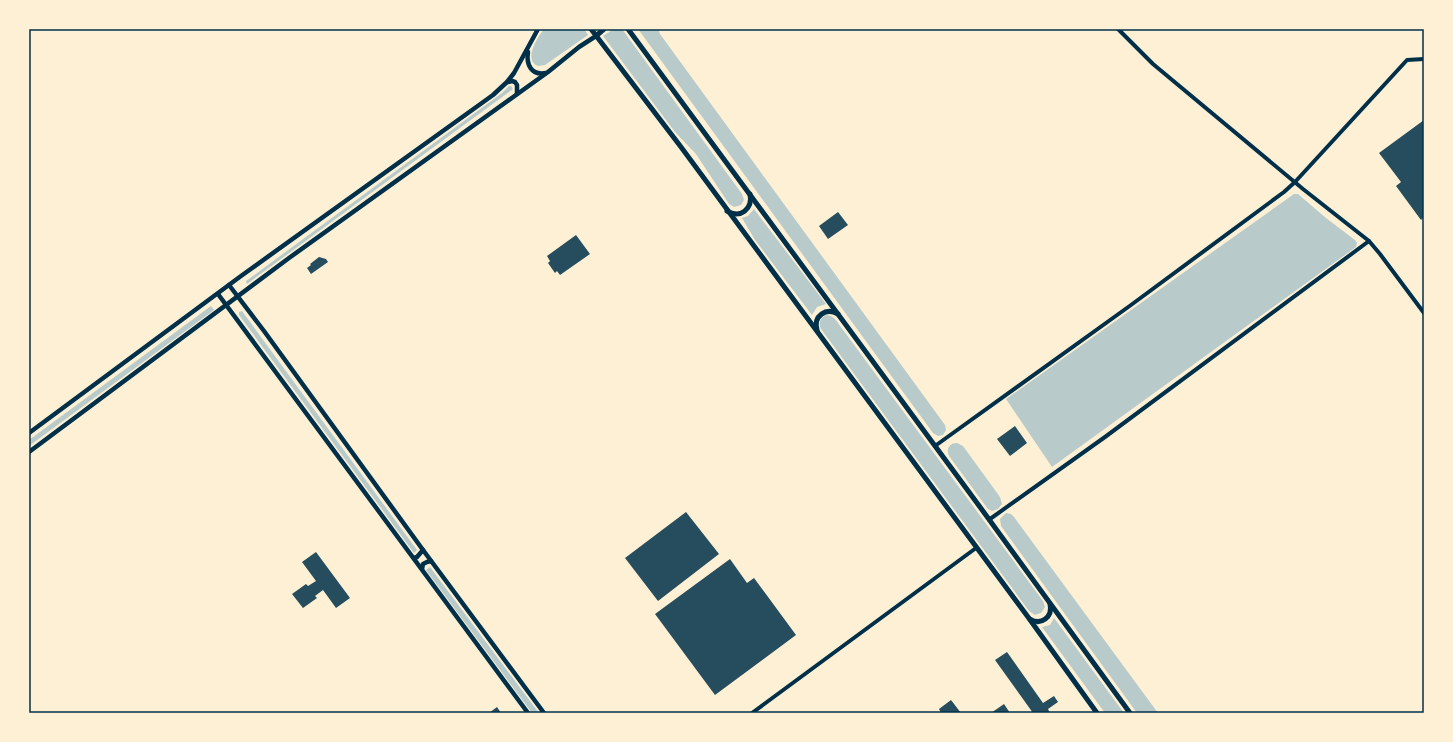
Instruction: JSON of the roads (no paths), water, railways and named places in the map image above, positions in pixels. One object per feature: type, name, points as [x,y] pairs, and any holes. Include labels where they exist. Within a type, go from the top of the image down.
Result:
[{"type":"main road","points":[[29,433],[229,285],[463,117],[507,82],[514,73],[538,29]]},
{"type":"main road","points":[[591,29],[644,97],[1028,617],[1097,713]]},
{"type":"main road","points":[[29,452],[288,258],[548,72],[604,29]]},
{"type":"main road","points":[[628,29],[936,446],[1130,713]]},
{"type":"main road","points":[[528,46],[527,62],[531,69],[541,74],[548,72]]},
{"type":"main road","points":[[507,82],[515,82],[517,85],[517,94]]},
{"type":"main road","points":[[726,210],[734,214],[740,214],[745,211],[750,205],[750,193]]},
{"type":"main road","points":[[229,285],[544,713]]},
{"type":"main road","points":[[218,294],[528,713]]},
{"type":"main road","points":[[818,333],[816,323],[817,318],[821,314],[831,311],[840,316]]},
{"type":"main road","points":[[414,558],[418,557],[423,550]]},
{"type":"main road","points":[[422,569],[423,564],[431,561]]},
{"type":"main road","points":[[1028,617],[1036,622],[1042,622],[1046,619],[1051,611],[1051,606],[1048,601]]},
{"type":"street","points":[[1118,29],[1154,64],[1369,242],[1380,254],[1424,313]]},
{"type":"street","points":[[936,446],[1284,192],[1295,182],[1407,60],[1424,59]]},
{"type":"street","points":[[990,520],[1369,242]]},
{"type":"street","points":[[752,713],[976,548]]}]
